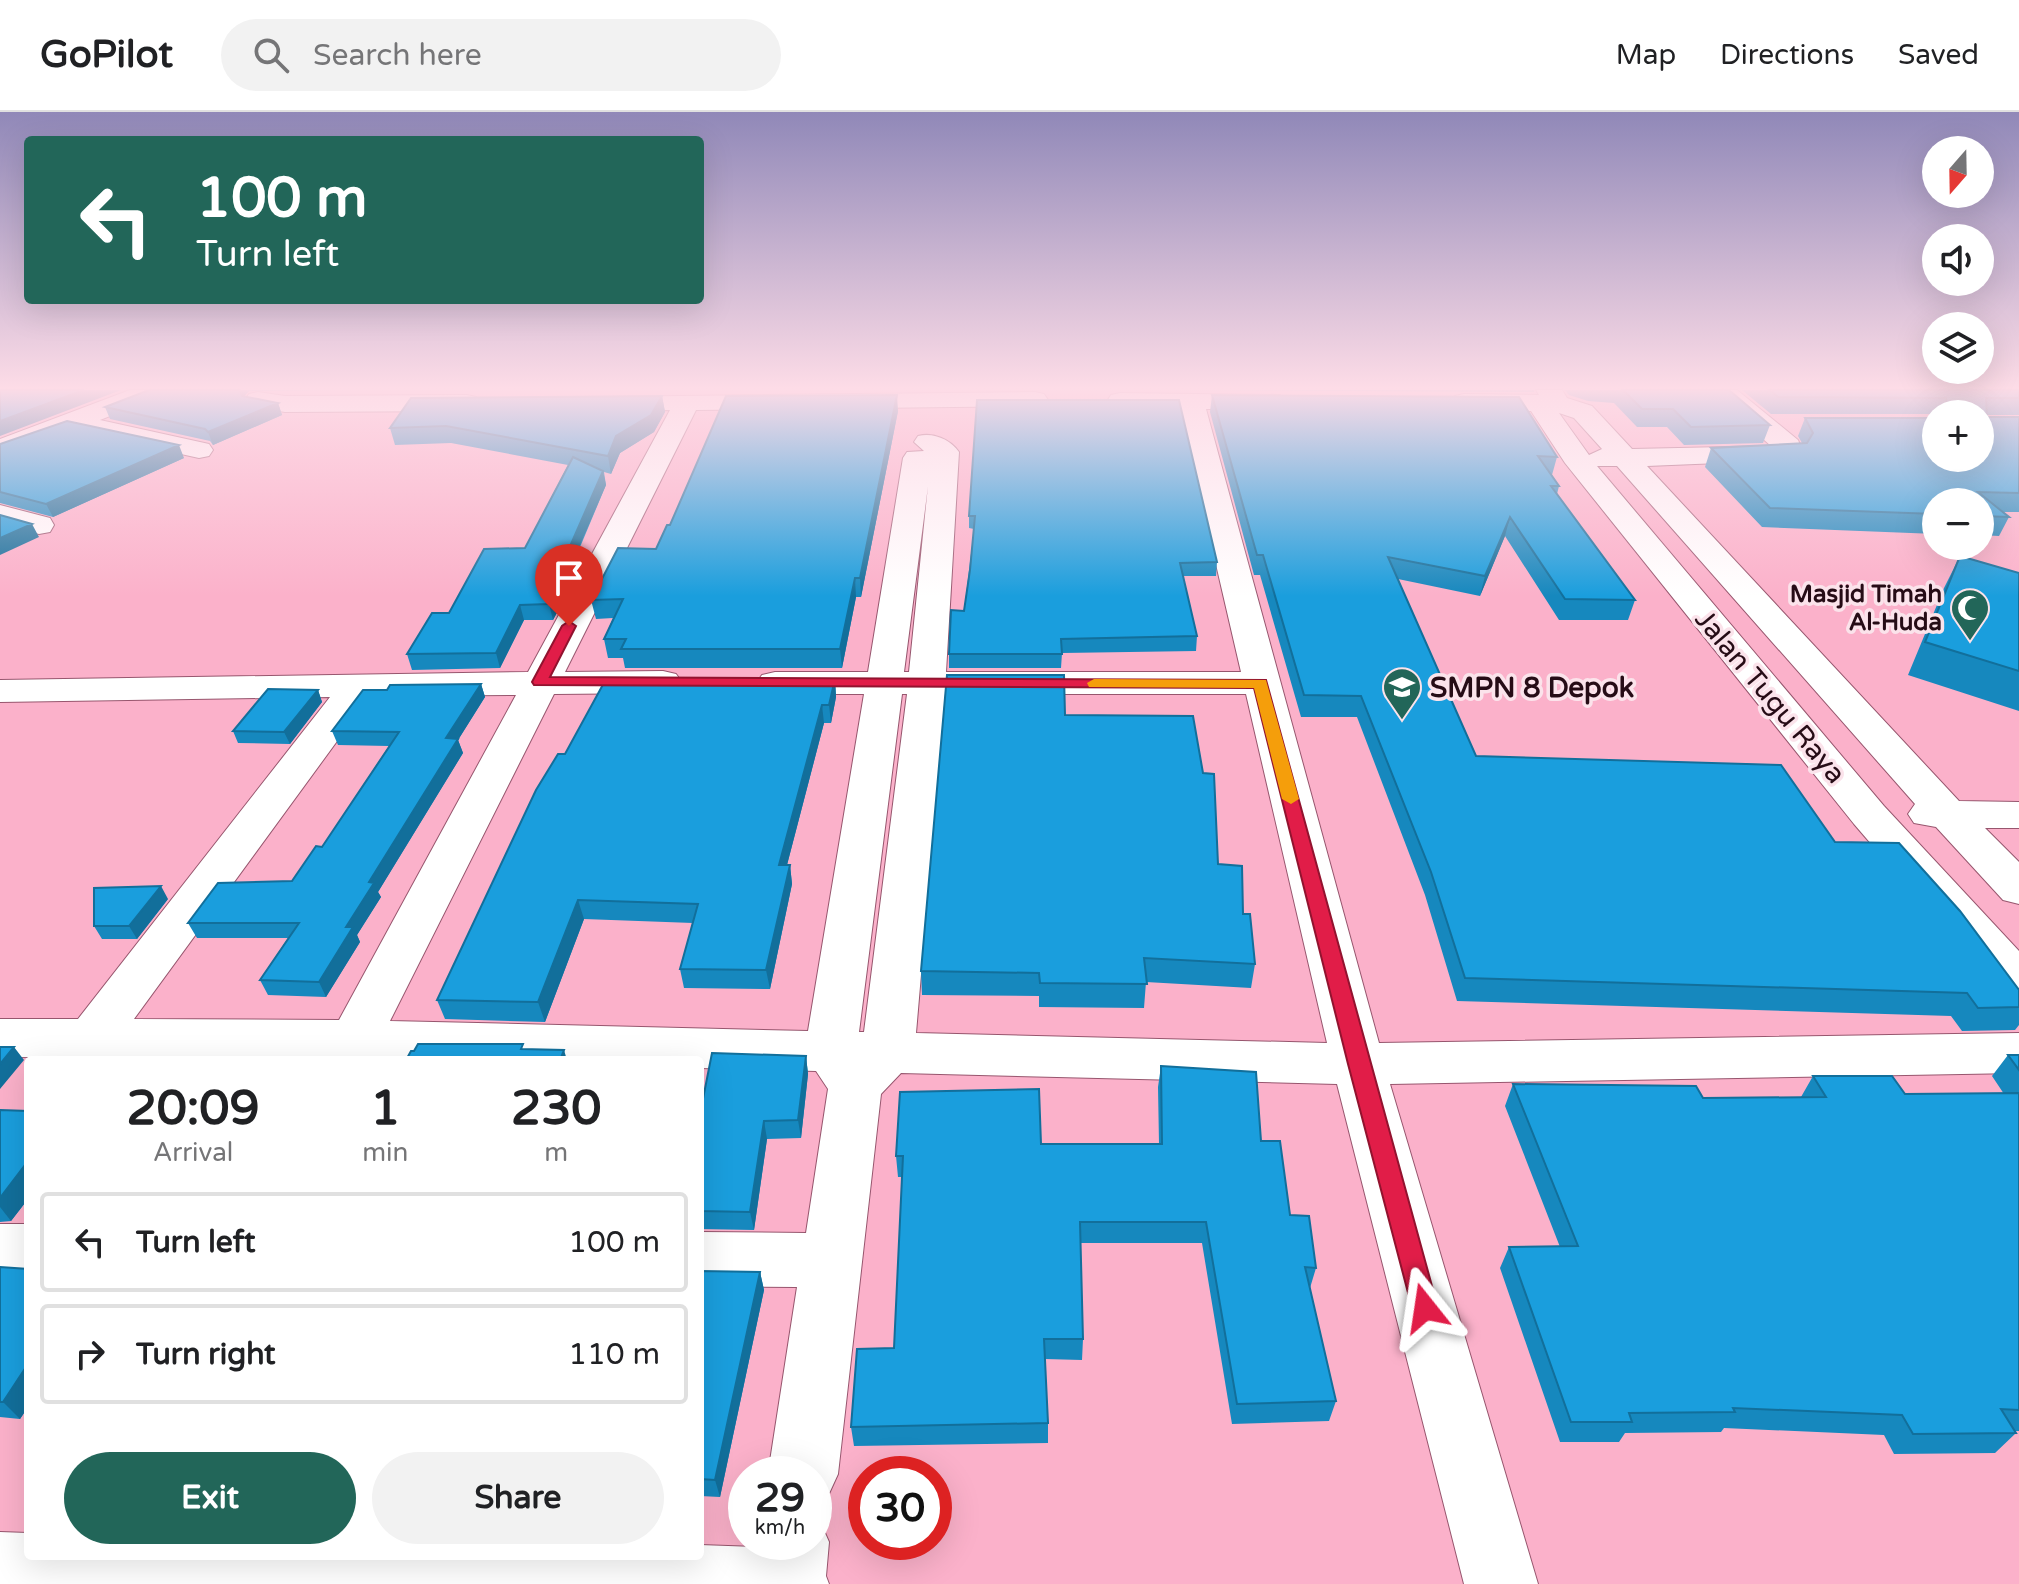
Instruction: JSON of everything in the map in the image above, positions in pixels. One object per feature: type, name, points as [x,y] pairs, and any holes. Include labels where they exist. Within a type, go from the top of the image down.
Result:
[{"type":"street","points":[[350,1050],[658,459]]},
{"type":"street","points":[[805,1456],[906,684],[918,459]]},
{"type":"street","points":[[1205,459],[1358,1064],[1501,1584]]},
{"type":"street","name":"Jalan Tugu Raya","points":[[1576,459],[1869,815],[2019,983]]},
{"type":"street","name":"Jalan Tugu Raya","points":[[1623,459],[2019,889]]},
{"type":"street","points":[[0,514],[39,525]]},
{"type":"street","points":[[0,691],[697,682]]},
{"type":"street","points":[[744,683],[1261,683]]},
{"type":"street","points":[[93,1037],[359,685]]},
{"type":"street","points":[[1869,815],[2019,815]]},
{"type":"street","points":[[0,1038],[93,1037],[350,1050],[584,1056]]},
{"type":"street","points":[[704,1059],[858,1063],[1358,1064],[2019,1053]]},
{"type":"street","points":[[0,1250],[24,1250]]},
{"type":"street","points":[[704,1259],[831,1260]]},
{"type":"street","points":[[0,1569],[790,1584],[792,1560]]},
{"type":"building","points":[[0,459],[148,459],[46,504],[0,492]]},
{"type":"building","points":[[572,459],[603,471],[568,551],[579,552],[549,604],[520,605],[496,653],[407,654],[432,613],[449,613],[484,549],[525,548]]},
{"type":"building","points":[[699,459],[884,459],[860,578],[855,578],[840,649],[621,649],[626,639],[604,639],[623,599],[591,600],[618,548],[656,549],[667,525],[670,525]]},
{"type":"building","points":[[973,459],[1193,459],[1217,562],[1180,563],[1197,636],[1061,639],[1062,654],[949,654],[951,610],[964,611],[970,570],[975,516],[969,516]]},
{"type":"building","points":[[1230,459],[1540,459],[1559,486],[1551,486],[1635,600],[1565,599],[1510,517],[1485,576],[1388,557],[1476,756],[1781,765],[1835,842],[1899,843],[1960,911],[2019,990],[2019,1007],[1978,1008],[1967,993],[1465,978],[1431,872],[1361,696],[1304,695],[1263,555],[1257,555]]},
{"type":"building","points":[[1722,459],[1922,459],[1922,472],[1994,472],[1994,459],[2019,459],[2019,493],[1994,492],[1994,488],[1922,488],[1922,513],[1770,508]]},
{"type":"building","points":[[1994,505],[2009,517],[1994,516]]},
{"type":"building","points":[[0,515],[32,524],[0,538]]},
{"type":"building","points":[[1958,560],[1974,560],[2019,573],[2019,671],[1925,642]]},
{"type":"building","points":[[947,675],[1064,675],[1065,715],[1193,716],[1203,773],[1214,774],[1218,864],[1242,866],[1243,914],[1250,914],[1255,964],[1144,958],[1147,984],[1040,983],[1039,973],[921,971]]},
{"type":"building","points":[[606,679],[835,679],[829,705],[822,705],[779,865],[790,865],[766,970],[680,969],[698,904],[578,900],[538,1002],[437,1000],[536,790],[558,754],[565,754]]},
{"type":"building","points":[[481,684],[446,738],[458,739],[369,882],[374,883],[346,927],[353,927],[319,982],[260,980],[299,923],[188,923],[218,883],[292,881],[316,846],[322,847],[399,732],[332,731],[363,690],[387,690],[390,685]]},
{"type":"building","points":[[268,689],[318,690],[284,732],[233,731]]},
{"type":"building","points":[[161,886],[129,926],[94,926],[94,888]]},
{"type":"building","points":[[418,1044],[523,1044],[521,1049],[564,1050],[562,1056],[408,1056]]},
{"type":"building","points":[[0,1047],[14,1047],[0,1064]]},
{"type":"building","points":[[712,1053],[806,1056],[798,1120],[764,1121],[750,1212],[704,1211],[704,1094]]},
{"type":"building","points":[[2008,1055],[2019,1055],[2019,1070]]},
{"type":"building","points":[[1161,1066],[1256,1072],[1261,1141],[1280,1141],[1290,1215],[1309,1216],[1316,1268],[1305,1267],[1336,1401],[1237,1404],[1206,1222],[1080,1222],[1083,1339],[1044,1339],[1048,1423],[851,1427],[857,1349],[894,1348],[903,1156],[896,1156],[900,1092],[1039,1089],[1041,1144],[1162,1144]]},
{"type":"building","points":[[1813,1076],[1892,1076],[1905,1094],[2019,1093],[2019,1410],[2001,1409],[2016,1433],[1913,1434],[1902,1415],[1733,1408],[1735,1412],[1629,1413],[1632,1422],[1571,1422],[1509,1247],[1578,1246],[1513,1084],[1696,1086],[1703,1098],[1826,1097]]},
{"type":"building","points":[[0,1110],[24,1111],[24,1166],[0,1198]]},
{"type":"building","points":[[0,1267],[24,1269],[24,1370],[0,1402]]},
{"type":"building","points":[[704,1271],[760,1272],[715,1480],[704,1479]]},
{"type":"slow traffic","points":[[1094,683],[1261,683],[1291,799]]},
{"type":"place","name":"Masjid Timah Al-Huda","points":[[1970,642]]},
{"type":"place","name":"SMPN 8 Depok","points":[[1402,721]]},
{"type":"route","points":[[569,626],[540,682],[1261,683],[1358,1064],[1425,1308]]}]
